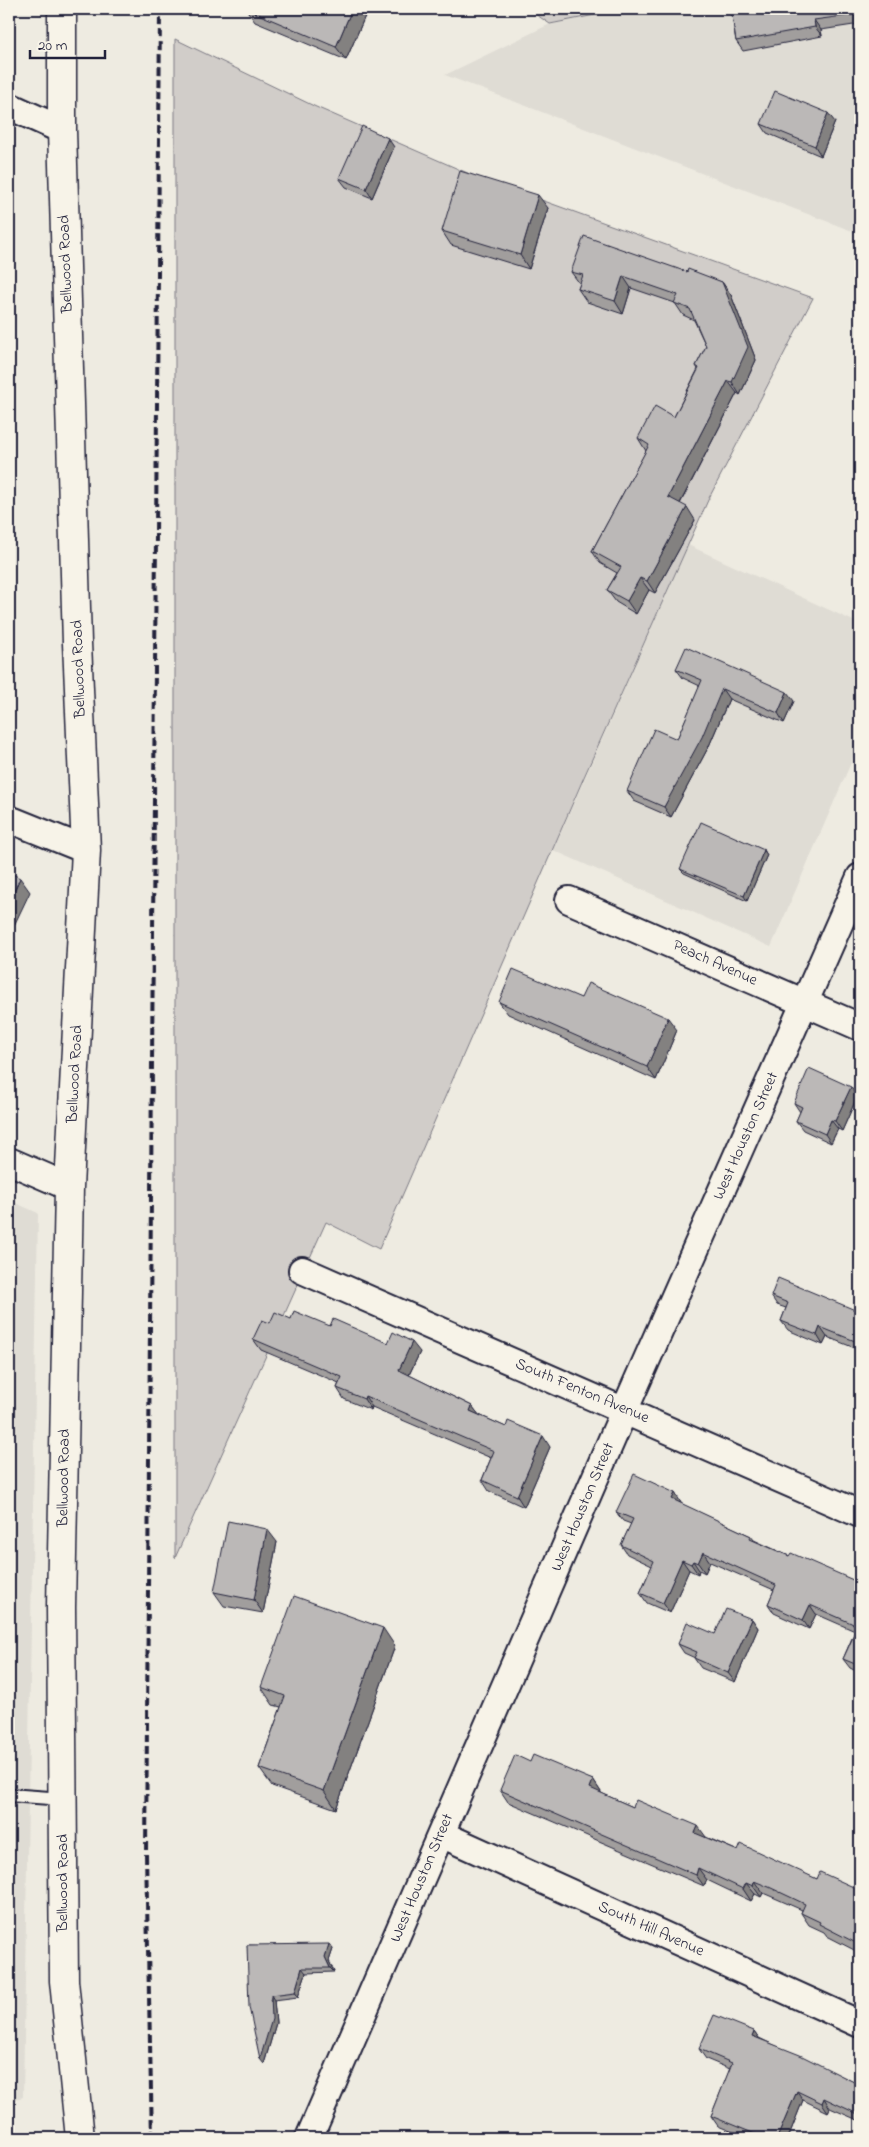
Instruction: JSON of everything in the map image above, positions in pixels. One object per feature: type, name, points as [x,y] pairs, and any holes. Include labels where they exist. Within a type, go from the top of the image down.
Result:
[{"type":"street","name":"Bellwood Road","points":[[62,9],[62,130],[77,643],[86,850],[69,1187],[62,1608],[64,1981],[80,2138]]},
{"type":"street","points":[[9,106],[62,130]]},
{"type":"street","points":[[9,819],[86,850]]},
{"type":"street","name":"West Houston Street","points":[[309,2138],[625,1409],[860,877]]},
{"type":"street","name":"Peach Avenue","points":[[569,900],[860,1027]]},
{"type":"street","points":[[9,1161],[69,1187]]},
{"type":"street","name":"South Fenton Avenue","points":[[302,1270],[625,1409],[860,1514]]},
{"type":"street","name":"South Hill Avenue","points":[[441,1834],[860,2024]]},
{"type":"lane","points":[[9,1794],[63,1799]]},
{"type":"shaded area","points":[[528,9],[625,9],[550,24]]},
{"type":"shaded area","points":[[625,9],[860,9],[860,234],[445,75],[550,24]]},
{"type":"shaded area","points":[[175,39],[316,107],[472,175],[813,298],[709,498],[584,777],[379,1249],[326,1222],[175,1558]]},
{"type":"shaded area","points":[[688,545],[860,624],[860,742],[771,947],[553,850]]},
{"type":"shaded area","points":[[9,1200],[38,1213],[23,2097],[9,2101]]},
{"type":"building","points":[[246,9],[352,9],[336,47]]},
{"type":"building","points":[[731,9],[858,9],[858,14],[814,20],[815,27],[736,41]]},
{"type":"building","points":[[775,91],[828,113],[815,146],[761,124]]},
{"type":"building","points":[[362,126],[388,138],[366,189],[339,178]]},
{"type":"building","points":[[460,171],[538,195],[520,255],[442,231]]},
{"type":"building","points":[[584,236],[687,272],[688,269],[722,282],[748,347],[732,382],[728,381],[668,497],[687,507],[647,581],[640,578],[627,601],[607,590],[621,567],[592,551],[649,445],[638,438],[655,406],[674,417],[699,368],[696,366],[706,346],[690,309],[674,303],[678,295],[623,276],[615,301],[578,289],[583,275],[571,272]]},
{"type":"building","points":[[686,647],[787,692],[778,713],[722,689],[702,737],[664,807],[627,791],[654,729],[677,739],[702,680],[676,669]]},
{"type":"building","points":[[701,822],[764,850],[744,896],[680,869]]},
{"type":"building","points":[[9,872],[20,878],[9,902]]},
{"type":"building","points":[[513,969],[581,998],[588,983],[668,1018],[647,1067],[499,1002]]},
{"type":"building","points":[[809,1068],[851,1087],[835,1121],[831,1120],[825,1134],[796,1121],[802,1107],[794,1103]]},
{"type":"building","points":[[778,1278],[860,1312],[860,1343],[820,1327],[817,1335],[781,1321],[788,1303],[771,1296]]},
{"type":"building","points":[[294,1311],[330,1326],[333,1319],[388,1343],[393,1332],[412,1342],[399,1370],[472,1406],[470,1411],[506,1427],[508,1421],[543,1436],[517,1496],[482,1480],[494,1451],[365,1396],[364,1399],[337,1388],[342,1377],[253,1339],[262,1320],[270,1323],[275,1312],[291,1319]]},
{"type":"building","points":[[634,1474],[675,1493],[672,1499],[751,1536],[750,1539],[789,1556],[791,1553],[860,1583],[860,1666],[843,1659],[858,1626],[810,1605],[803,1620],[768,1604],[776,1585],[703,1552],[698,1563],[693,1561],[691,1564],[682,1560],[663,1603],[640,1593],[654,1561],[621,1545],[633,1519],[616,1512]]},
{"type":"building","points":[[228,1521],[267,1529],[254,1600],[214,1592]]},
{"type":"building","points":[[294,1596],[383,1628],[324,1791],[259,1768],[285,1696],[261,1687]]},
{"type":"building","points":[[726,1609],[752,1619],[728,1673],[694,1658],[697,1652],[678,1644],[687,1622],[715,1634]]},
{"type":"building","points":[[515,1755],[530,1762],[533,1755],[593,1780],[590,1788],[633,1807],[636,1800],[698,1826],[695,1833],[738,1851],[741,1844],[817,1879],[820,1872],[860,1890],[860,1945],[801,1913],[805,1904],[769,1887],[754,1881],[753,1886],[746,1883],[743,1889],[698,1868],[696,1875],[500,1790]]},
{"type":"building","points":[[329,1944],[325,1957],[330,1968],[302,1968],[295,1992],[271,1995],[272,2019],[260,2059],[249,2007],[247,1945]]},
{"type":"building","points":[[714,2015],[754,2031],[752,2036],[800,2055],[860,2085],[860,2115],[824,2098],[822,2103],[797,2091],[777,2138],[765,2138],[711,2116],[732,2063],[699,2049]]},
{"type":"railway","points":[[152,2138],[146,1854],[160,9]]}]
